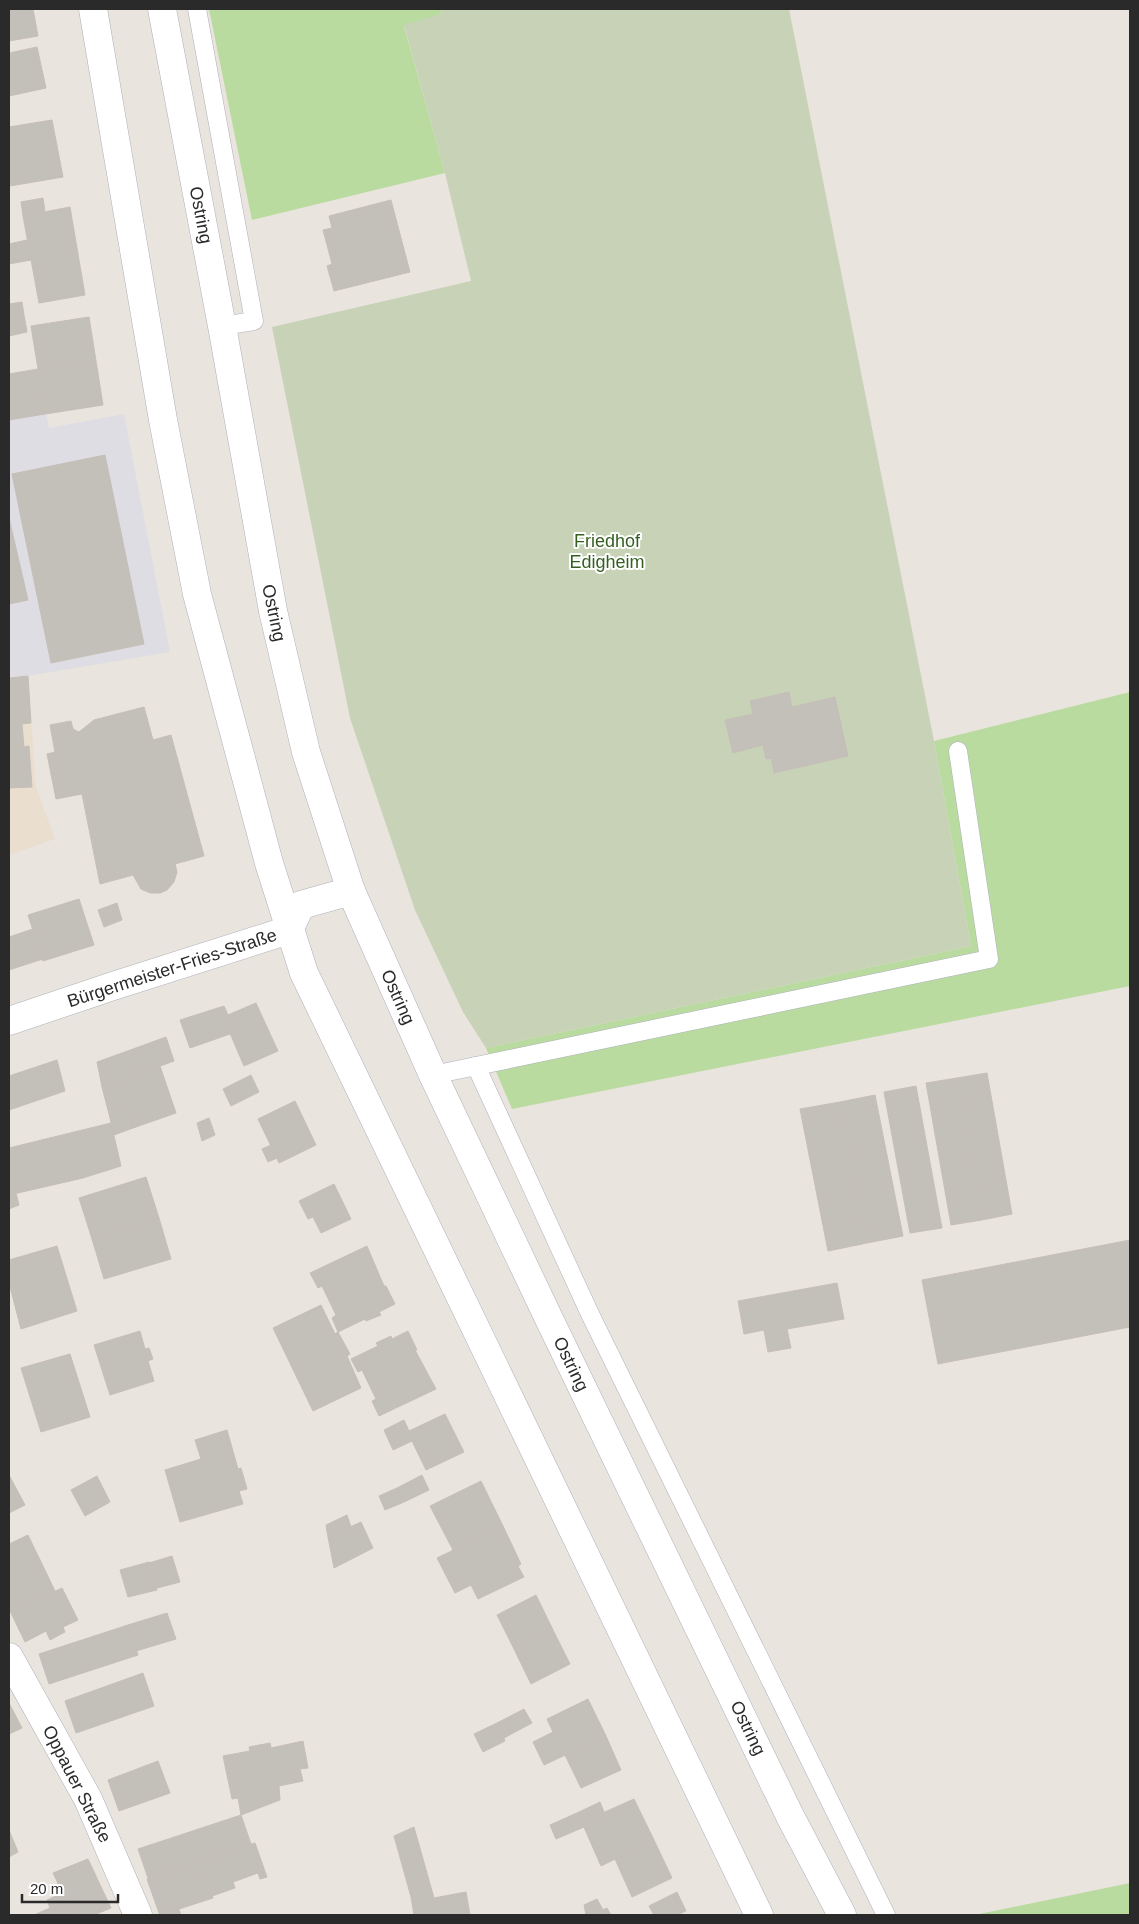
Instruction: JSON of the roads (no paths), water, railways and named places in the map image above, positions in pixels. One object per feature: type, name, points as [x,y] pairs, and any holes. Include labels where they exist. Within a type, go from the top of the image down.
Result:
[{"type":"street","points":[[93,9],[163,420],[197,594],[268,863],[289,930],[308,982],[759,1915]]},
{"type":"street","name":"Ostring","points":[[162,9],[222,326],[273,611],[306,752],[351,891],[434,1075],[551,1323],[786,1807],[842,1915]]},
{"type":"street","name":"Bürgermeister-Fries-Straße","points":[[9,1021],[289,930],[301,906],[351,891]]},
{"type":"street","name":"Oppauer Straße","points":[[9,1657],[88,1799],[138,1915]]},
{"type":"lane","points":[[197,9],[254,321],[222,326]]},
{"type":"lane","points":[[434,1075],[989,959],[958,751]]},
{"type":"lane","points":[[476,1066],[590,1314],[886,1915]]},
{"type":"park label","name":"Friedhof Edigheim","points":[[607,551]]}]
